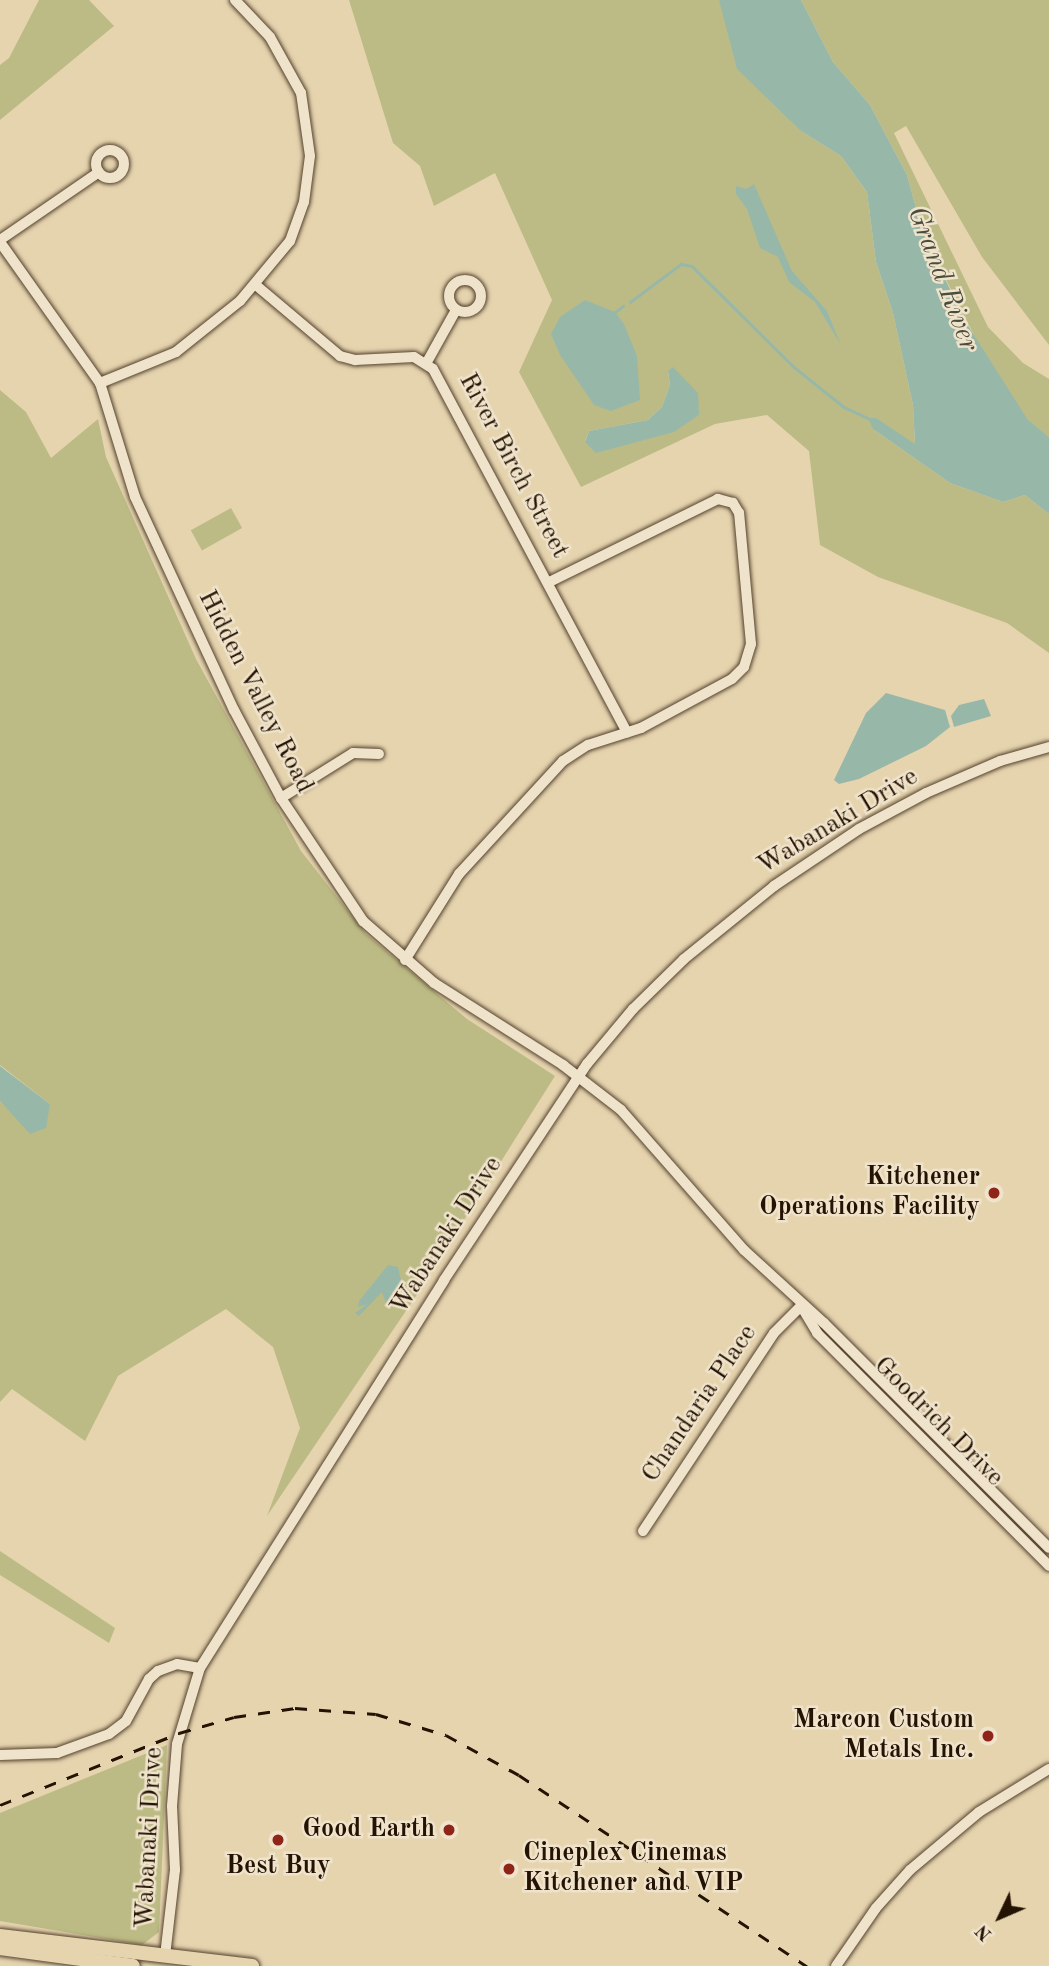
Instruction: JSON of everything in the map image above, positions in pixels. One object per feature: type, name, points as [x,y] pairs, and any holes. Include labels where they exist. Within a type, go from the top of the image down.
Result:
[{"type":"main road","points":[[0,1936],[252,1966]]},
{"type":"main road","points":[[0,1948],[133,1966]]},
{"type":"street","points":[[100,383],[176,352],[257,286],[289,241],[304,202],[310,156],[301,93],[288,64],[270,37],[235,0]]},
{"type":"street","points":[[0,241],[99,172]]},
{"type":"street","name":"Hidden Valley Road","points":[[0,241],[100,383],[135,497],[234,710],[281,798],[339,889],[363,921],[405,960],[579,1077]]},
{"type":"street","name":"River Birch Street","points":[[257,286],[340,356],[355,360],[398,355],[427,362],[549,582],[627,732]]},
{"type":"street","points":[[427,362],[456,310]]},
{"type":"street","points":[[405,960],[459,874],[563,761],[589,746],[627,732],[732,679],[744,667],[751,644],[739,513],[733,503],[718,499],[549,582]]},
{"type":"street","name":"Wabanaki Drive","points":[[165,1956],[175,1870],[172,1806],[177,1744],[200,1668],[444,1280],[579,1077],[641,1001],[774,886],[859,829],[926,793],[1000,761],[1049,747]]},
{"type":"street","points":[[281,798],[353,753],[379,754]]},
{"type":"street","name":"Goodrich Drive","points":[[579,1077],[621,1111],[801,1306],[824,1323],[1049,1548]]},
{"type":"street","name":"Goodrich Drive","points":[[801,1306],[817,1333],[1049,1566]]},
{"type":"street","name":"Chandaria Place","points":[[643,1531],[774,1333],[801,1306]]},
{"type":"street","points":[[0,1755],[57,1753],[109,1734],[126,1721],[149,1678],[158,1671],[177,1664],[200,1668]]},
{"type":"street","points":[[839,1961],[876,1908],[941,1842],[1049,1769]]},
{"type":"shaded area","points":[[39,0],[89,0],[114,26],[0,120],[0,65],[9,58]]},
{"type":"shaded area","points":[[349,0],[719,0],[801,131],[841,156],[867,192],[876,262],[893,313],[913,405],[915,445],[873,429],[950,483],[1003,502],[1025,495],[1049,514],[1049,653],[1007,623],[878,577],[820,545],[809,451],[767,415],[715,424],[581,487],[519,372],[552,300],[495,173],[434,206],[420,166],[393,143]],"holes":[[[668,371],[699,415],[585,441],[589,431],[648,420],[662,407],[670,385]]]},
{"type":"shaded area","points":[[801,0],[1049,0],[1049,345],[982,257],[906,126],[894,133],[988,327],[1023,363],[1049,379],[1049,437],[1028,421],[984,355],[923,234],[907,175],[870,105],[833,62]]},
{"type":"shaded area","points":[[0,390],[26,412],[51,458],[98,419],[106,457],[196,659],[301,851],[366,934],[467,1019],[555,1076],[414,1299],[267,1516],[300,1428],[273,1347],[226,1309],[118,1376],[85,1441],[12,1389],[0,1402],[0,1101],[16,1117],[50,1104],[0,1065]]},
{"type":"shaded area","points":[[231,508],[242,528],[202,550],[191,530]]},
{"type":"shaded area","points":[[0,1551],[115,1628],[109,1643],[0,1575]]},
{"type":"shaded area","points":[[167,1745],[159,1932],[142,1945],[0,1921],[0,1813]]},
{"type":"water","name":"Grand River","points":[[719,0],[801,0],[833,62],[870,105],[907,175],[923,234],[967,324],[1028,420],[1049,437],[1049,514],[1025,495],[1003,502],[950,483],[873,429],[868,418],[876,418],[915,444],[913,405],[893,313],[876,262],[867,192],[841,156],[801,131],[737,69]]},
{"type":"water","points":[[754,184],[792,271],[827,311],[841,345],[815,302],[789,282],[778,257],[760,248],[747,209],[736,194],[736,186],[746,189]]},
{"type":"water","points":[[585,300],[615,312],[624,324],[637,356],[640,400],[611,411],[594,405],[560,355],[551,334],[560,317]]},
{"type":"water","points":[[673,367],[698,393],[699,415],[674,432],[596,453],[585,442],[589,431],[648,420],[662,407],[670,385],[668,371]]},
{"type":"water","points":[[886,693],[945,710],[950,727],[926,746],[859,779],[839,784],[834,780],[866,713]]},
{"type":"water","points":[[984,699],[991,716],[954,727],[951,716],[959,705]]},
{"type":"water","points":[[0,1066],[50,1104],[46,1128],[30,1134],[0,1101]]},
{"type":"water","points":[[388,1265],[398,1267],[402,1284],[393,1300],[386,1303],[382,1292],[359,1316],[355,1313],[367,1304],[358,1307],[359,1301]]},
{"type":"waterway","points":[[630,302],[681,264],[692,266],[794,367],[844,407],[868,418]]},
{"type":"waterway","points":[[615,312],[623,306]]},
{"type":"railway","points":[[0,1805],[179,1733],[234,1717],[295,1708],[376,1714],[446,1735],[519,1775],[807,1966]]},
{"type":"place","name":"Kitchener Operations Facility","points":[[994,1193]]},
{"type":"place","name":"Marcon Custom Metals Inc.","points":[[988,1736]]},
{"type":"place","name":"Good Earth","points":[[449,1830]]},
{"type":"place","name":"Best Buy","points":[[278,1840]]},
{"type":"place","name":"Cineplex Cinemas Kitchener and VIP","points":[[509,1869]]}]
